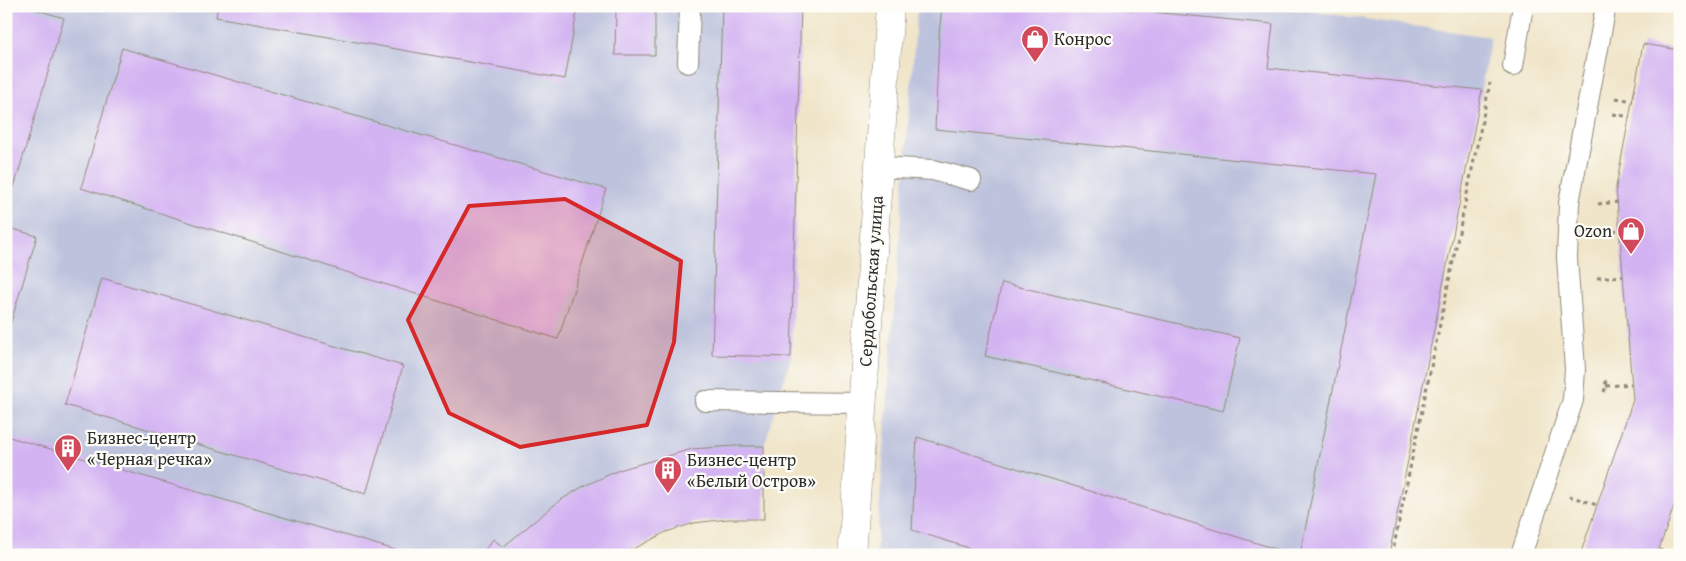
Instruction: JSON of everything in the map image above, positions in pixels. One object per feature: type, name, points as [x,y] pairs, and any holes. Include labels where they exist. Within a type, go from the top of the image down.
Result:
[{"type":"street","name":"Сердобольская улица","points":[[852,555],[890,6]]},
{"type":"lane","points":[[688,63],[690,6]]},
{"type":"lane","points":[[1513,66],[1523,6]]},
{"type":"lane","points":[[1521,555],[1573,400],[1576,369],[1567,258],[1569,203],[1606,6]]},
{"type":"lane","points":[[879,167],[933,170],[971,180]]},
{"type":"lane","points":[[705,401],[862,403]]},
{"type":"path","points":[[1392,555],[1492,74]]},
{"type":"path","points":[[1608,96],[1632,101]]},
{"type":"path","points":[[1605,112],[1630,117]]},
{"type":"path","points":[[1591,204],[1618,202]]},
{"type":"path","points":[[1594,232],[1620,230]]},
{"type":"path","points":[[1597,278],[1624,276]]},
{"type":"path","points":[[1606,386],[1632,384]]},
{"type":"path","points":[[1568,495],[1597,505]]},
{"type":"path","points":[[1659,550],[1674,555]]},
{"type":"highlighted area","points":[[565,199],[681,261],[674,342],[647,425],[520,447],[449,413],[408,320],[469,206]]},
{"type":"shaded area","points":[[6,6],[801,6],[791,357],[764,446],[764,519],[728,519],[694,523],[666,532],[622,555],[28,555],[6,548]]},
{"type":"shaded area","points":[[917,6],[1274,6],[1491,37],[1390,555],[876,555]]},
{"type":"building","points":[[6,6],[24,6],[64,18],[7,211]]},
{"type":"building","points":[[218,6],[578,6],[565,79],[216,17]]},
{"type":"building","points":[[616,6],[655,6],[655,55],[615,55]]},
{"type":"building","points":[[722,6],[801,6],[791,357],[712,355]]},
{"type":"building","points":[[942,6],[1091,6],[1273,24],[1268,68],[1482,90],[1389,555],[1300,555],[1376,174],[935,129]]},
{"type":"building","points":[[1643,44],[1680,50],[1680,489],[1657,555],[1580,555],[1633,400],[1616,187]]},
{"type":"building","points":[[122,48],[606,189],[558,339],[81,188]]},
{"type":"building","points":[[6,227],[37,236],[8,332],[6,331]]},
{"type":"building","points":[[102,278],[403,366],[366,494],[65,405]]},
{"type":"building","points":[[1002,283],[1240,338],[1223,411],[985,356]]},
{"type":"building","name":"Бизнес-центр «Черная речка»","points":[[6,436],[409,555],[28,555],[6,548]]},
{"type":"building","points":[[917,437],[1292,555],[991,555],[912,530]]},
{"type":"building","name":"Бизнес-центр «Белый Остров»","points":[[764,446],[764,519],[728,519],[694,523],[666,532],[622,555],[481,555],[493,539],[503,547],[559,501],[584,486],[619,470],[692,449]]},
{"type":"place","name":"Конрос","points":[[1035,63]]},
{"type":"place","name":"Ozon","points":[[1631,255]]},
{"type":"place","name":"Бизнес-центр «Черная речка»","points":[[68,472]]},
{"type":"place","name":"Бизнес-центр «Белый Остров»","points":[[668,494]]}]
